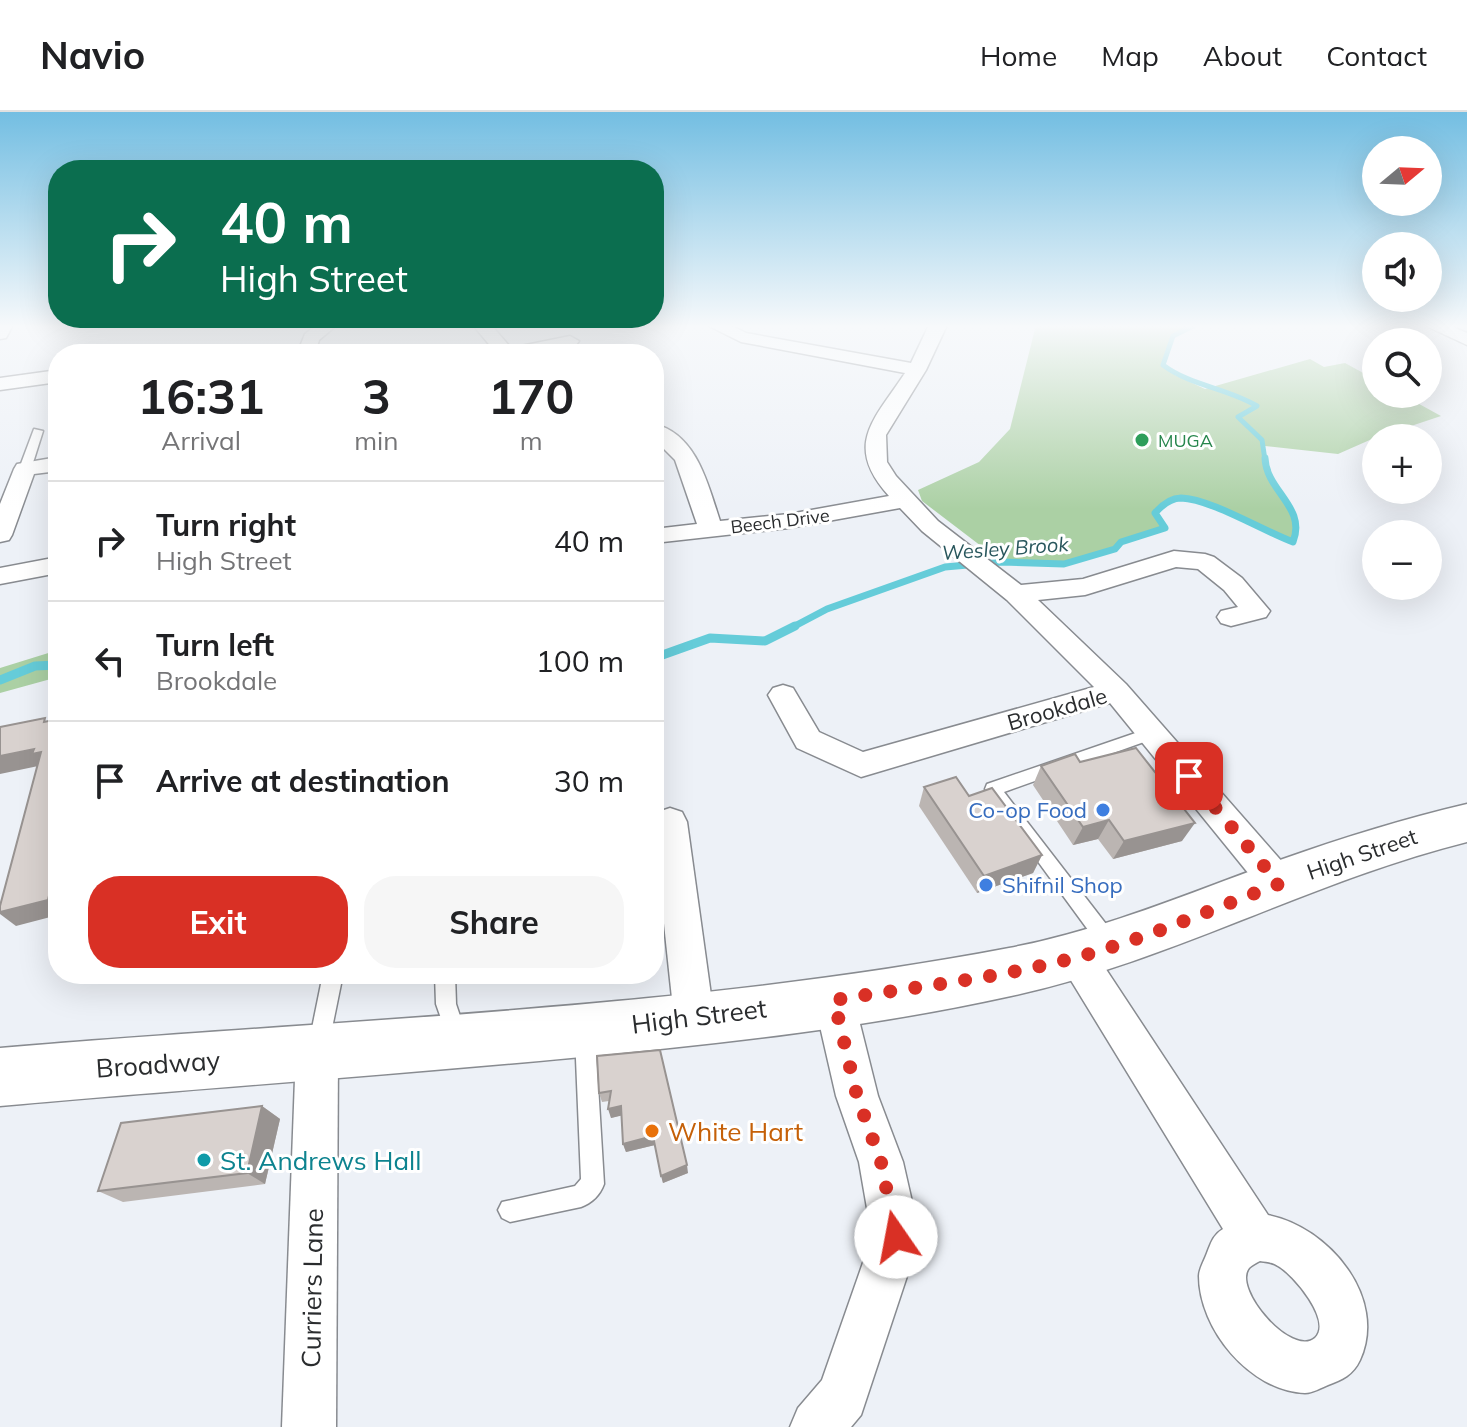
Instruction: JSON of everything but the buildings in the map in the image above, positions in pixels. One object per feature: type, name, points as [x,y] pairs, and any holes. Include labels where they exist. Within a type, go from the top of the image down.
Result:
[{"type":"main road","name":"High Street","points":[[317,1052],[694,1017],[834,1000],[1011,972],[1095,952],[1377,847],[1467,823]]},
{"type":"main road","name":"Broadway","points":[[0,1077],[317,1052]]},
{"type":"street","points":[[906,386],[875,435],[876,462],[887,480],[904,500],[959,549],[1016,594],[1116,691]]},
{"type":"street","points":[[664,430],[686,456],[711,530]]},
{"type":"street","points":[[0,535],[25,469],[48,466]]},
{"type":"street","name":"Beech Drive","points":[[664,535],[789,521],[904,500]]},
{"type":"street","points":[[1016,594],[1085,587],[1174,559],[1205,562],[1233,584],[1257,611],[1231,617]]},
{"type":"street","points":[[0,576],[48,567]]},
{"type":"street","name":"Brookdale","points":[[783,695],[808,740],[861,765],[1116,691],[1279,884]]},
{"type":"street","points":[[670,822],[694,1017]]},
{"type":"street","points":[[1095,952],[1255,1237]]},
{"type":"street","points":[[817,1427],[842,1396],[896,1237],[881,1162],[857,1096],[834,1000]]},
{"type":"street","name":"Curriers Lane","points":[[309,1427],[317,1052]]},
{"type":"lane","points":[[25,469],[38,431]]},
{"type":"lane","points":[[1095,952],[993,789],[1153,733]]},
{"type":"lane","points":[[317,1052],[331,984]]},
{"type":"lane","points":[[445,984],[446,1004],[457,1039]]},
{"type":"lane","points":[[510,1210],[581,1196],[593,1184],[585,1029]]},
{"type":"green space","points":[[1021,386],[1199,386],[1205,389],[1214,386],[1362,386],[1362,408],[1426,408],[1441,416],[1417,424],[1362,424],[1362,443],[1338,454],[1265,446],[1264,464],[1268,475],[1296,521],[1297,531],[1293,542],[1204,504],[1182,498],[1167,502],[1156,513],[1165,528],[1121,541],[1115,549],[1089,558],[1049,565],[1002,562],[922,501],[918,490],[979,462],[1010,429]]},
{"type":"green space","points":[[48,653],[48,680],[0,693],[0,668]]},
{"type":"waterway","name":"Wesley Brook","points":[[1209,386],[1257,406],[1238,417],[1262,440],[1265,460]]},
{"type":"waterway","name":"Wesley Brook","points":[[791,628],[827,609],[945,567],[1002,562],[1064,564],[1115,549],[1121,542],[1165,528],[1155,513],[1166,502],[1177,498],[1207,504],[1293,542],[1295,519],[1267,470],[1265,458]]},
{"type":"waterway","name":"Wesley Brook","points":[[791,628],[795,626]]},
{"type":"waterway","name":"Wesley Brook","points":[[664,654],[710,638],[765,641],[791,628]]},
{"type":"waterway","name":"Wesley Brook","points":[[0,680],[35,666],[48,665]]},
{"type":"place","name":"MUGA","points":[[1142,440]]},
{"type":"place","name":"Co-op Food","points":[[1103,810]]},
{"type":"place","name":"Shifnil Shop","points":[[986,885]]},
{"type":"place","name":"White Hart","points":[[652,1131]]},
{"type":"place","name":"St. Andrews Hall","points":[[204,1160]]},
{"type":"route","points":[[896,1237],[881,1162],[857,1096],[834,1000],[1011,972],[1077,957],[1112,947],[1279,884],[1189,776]]}]
